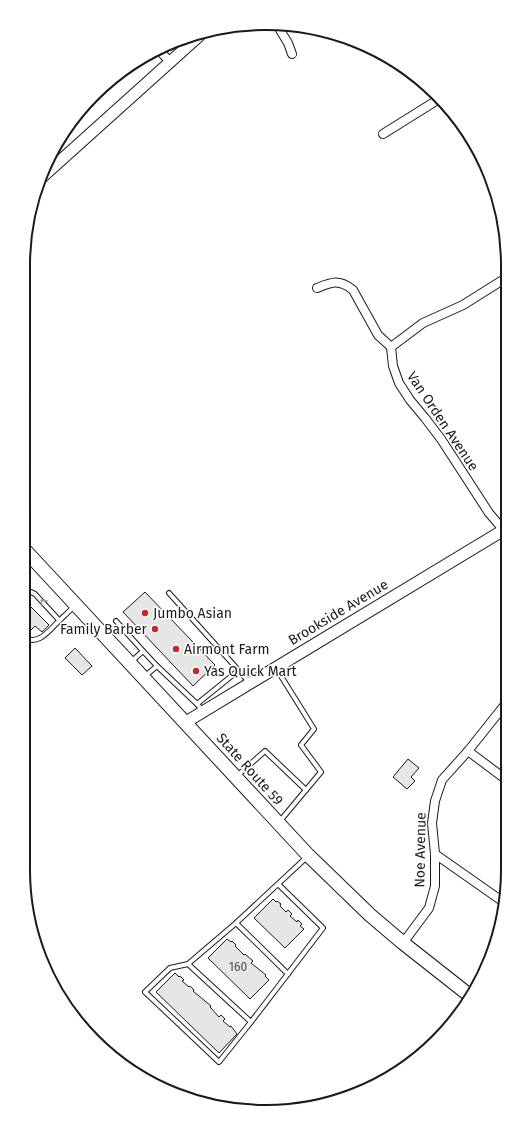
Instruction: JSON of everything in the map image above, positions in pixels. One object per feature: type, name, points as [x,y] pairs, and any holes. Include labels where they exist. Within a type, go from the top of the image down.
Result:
[{"type":"main road","name":"State Route 59","points":[[30,556],[308,855],[341,888],[403,943],[466,992]]},
{"type":"street","points":[[281,31],[288,43],[292,54]]},
{"type":"street","points":[[50,170],[195,41]]},
{"type":"street","points":[[162,54],[170,63]]},
{"type":"street","points":[[383,134],[435,102]]},
{"type":"street","points":[[317,288],[330,282],[336,282],[353,290],[378,335],[391,347],[424,323],[463,305],[501,281]]},
{"type":"street","name":"Van Orden Avenue","points":[[391,347],[399,383],[410,400],[441,439],[489,513],[501,525]]},
{"type":"street","name":"Brookside Avenue","points":[[186,722],[200,708],[250,683],[501,533]]},
{"type":"street","name":"Noe Avenue","points":[[403,943],[429,908],[435,886],[435,854],[432,823],[435,801],[442,780],[468,751],[501,710]]},
{"type":"street","points":[[468,751],[501,776]]},
{"type":"street","points":[[435,854],[499,899]]},
{"type":"lane","points":[[30,592],[36,594],[59,620]]},
{"type":"lane","points":[[170,593],[250,683]]},
{"type":"lane","points":[[30,639],[42,638],[76,605]]},
{"type":"lane","points":[[116,621],[157,666],[200,708],[239,670]]},
{"type":"lane","points":[[130,662],[143,651]]},
{"type":"lane","points":[[144,677],[157,666]]},
{"type":"lane","points":[[276,667],[314,730],[301,745],[322,772],[278,823]]},
{"type":"lane","points":[[236,777],[265,751],[306,790]]},
{"type":"lane","points":[[278,884],[323,928],[219,1062],[145,992],[170,968],[188,964],[236,923],[308,855]]},
{"type":"lane","points":[[236,923],[288,974]]},
{"type":"lane","points":[[188,964],[251,1022]]},
{"type":"building","points":[[145,592],[215,665],[193,686],[123,612]]},
{"type":"building","points":[[30,606],[49,625],[42,632],[35,626],[30,631]]},
{"type":"building","points":[[75,648],[92,666],[82,675],[65,658]]},
{"type":"building","points":[[408,759],[419,768],[411,777],[415,781],[407,789],[393,777]]},
{"type":"building","points":[[273,899],[281,904],[280,906],[286,912],[288,910],[292,914],[290,916],[297,922],[298,920],[302,924],[300,926],[304,929],[285,948],[254,918]]},
{"type":"building","points":[[227,939],[231,942],[232,941],[244,955],[245,954],[253,961],[251,963],[266,975],[265,976],[269,980],[250,999],[208,958]]},
{"type":"building","points":[[175,973],[211,1006],[210,1007],[219,1017],[221,1015],[225,1019],[223,1021],[230,1027],[231,1026],[237,1034],[219,1053],[156,992]]},
{"type":"place","name":"Jumbo Asian","points":[[145,613]]},
{"type":"place","name":"Family Barber","points":[[155,629]]},
{"type":"place","name":"Airmont Farm","points":[[176,649]]},
{"type":"place","name":"Yas Quick Mart","points":[[196,671]]}]
